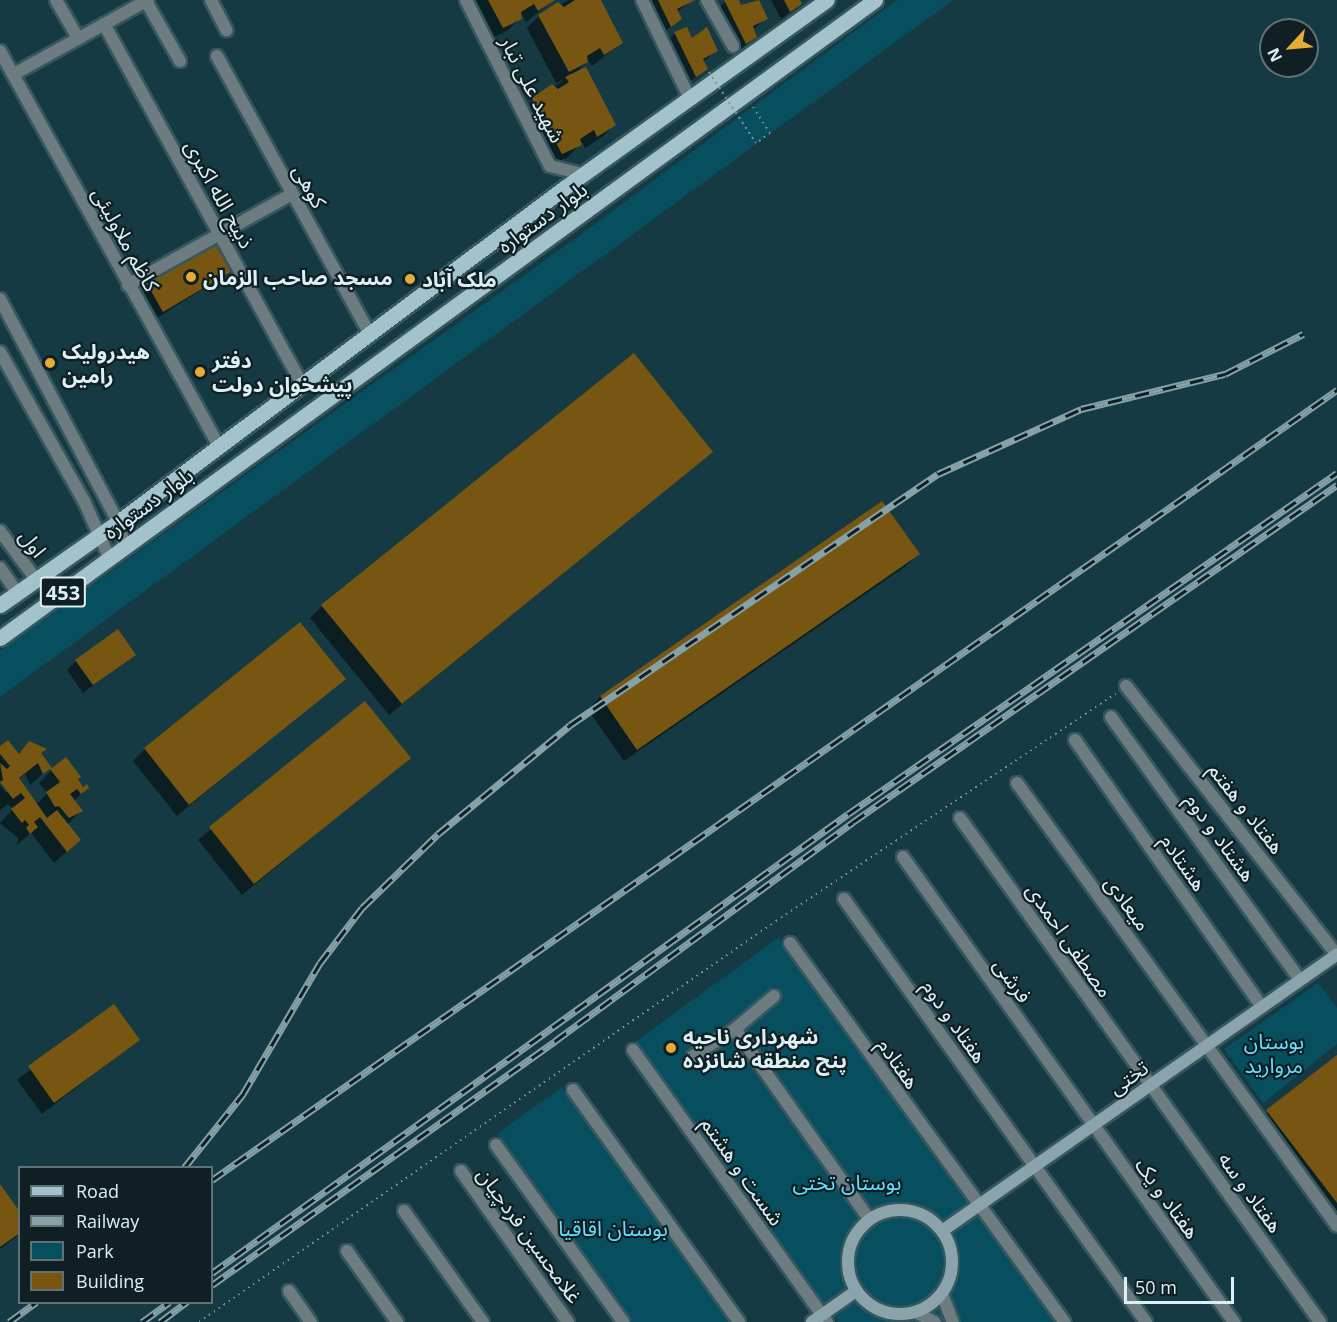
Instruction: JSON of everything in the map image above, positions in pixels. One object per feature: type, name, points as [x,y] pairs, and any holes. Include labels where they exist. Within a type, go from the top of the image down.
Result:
[{"type":"main road","name":"بلوار دستواره","points":[[0,604],[118,522],[583,174],[827,0]]},
{"type":"main road","name":"بلوار دستواره","points":[[0,638],[875,0]]},
{"type":"main road","name":"تختی","points":[[942,1231],[1337,955]]},
{"type":"main road","points":[[900,1209],[916,1212],[942,1231],[952,1262],[942,1294],[915,1312],[882,1312],[856,1291],[849,1276],[850,1244],[869,1219],[900,1209]]},
{"type":"main road","points":[[820,1320],[856,1291]]},
{"type":"street","points":[[56,0],[78,38]]},
{"type":"street","points":[[211,0],[226,30]]},
{"type":"street","name":"شهید علی تبار","points":[[466,0],[550,166],[583,174]]},
{"type":"street","points":[[642,0],[690,99]]},
{"type":"street","points":[[707,0],[733,46]]},
{"type":"street","points":[[14,74],[140,2],[180,61]]},
{"type":"street","name":"ذبیح الله اکبری","points":[[104,24],[301,383]]},
{"type":"street","name":"کاظم ملاولیئی","points":[[0,51],[218,445]]},
{"type":"street","name":"کوهی","points":[[217,56],[370,334]]},
{"type":"street","points":[[128,285],[292,194]]},
{"type":"street","points":[[0,299],[118,522],[125,546]]},
{"type":"street","points":[[0,352],[84,501],[110,557]]},
{"type":"street","name":"اول","points":[[0,531],[35,578]]},
{"type":"street","points":[[0,568],[17,592]]},
{"type":"street","name":"هفتاد و هفتم","points":[[1126,686],[1337,955]]},
{"type":"street","name":"هشتاد و دوم","points":[[1112,717],[1300,980]]},
{"type":"street","name":"هشتادم","points":[[1075,740],[1262,1007]]},
{"type":"street","name":"میعادی","points":[[1017,783],[1337,1226]]},
{"type":"street","name":"مصطفی احمدی","points":[[960,818],[1149,1086]]},
{"type":"street","name":"فرشی","points":[[903,857],[1092,1126]]},
{"type":"street","name":"هفتاد و دوم","points":[[844,899],[1146,1322]]},
{"type":"street","name":"هفتادم","points":[[790,943],[977,1206],[1064,1322]]},
{"type":"street","points":[[693,1056],[735,1029],[774,996]]},
{"type":"street","points":[[735,1029],[869,1219]]},
{"type":"street","name":"شست و هشتم","points":[[633,1050],[820,1320]]},
{"type":"street","name":"هفتاد و سه","points":[[1149,1086],[1320,1322]]},
{"type":"street","points":[[573,1090],[739,1322]]},
{"type":"street","name":"هفتاد و یک","points":[[1092,1126],[1234,1322]]},
{"type":"street","points":[[496,1144],[623,1322]]},
{"type":"street","name":"غلامحسین فردچیان","points":[[461,1171],[568,1322]]},
{"type":"street","points":[[404,1211],[483,1322]]},
{"type":"street","points":[[347,1251],[397,1322]]},
{"type":"street","points":[[290,1291],[311,1322]]},
{"type":"street","points":[[942,1294],[953,1322]]},
{"type":"street","points":[[915,1312],[935,1322]]},
{"type":"path","points":[[709,72],[756,143],[770,133],[745,96]]},
{"type":"path","points":[[199,1322],[776,921],[1126,686]]},
{"type":"green space","points":[[897,0],[953,0],[0,697],[0,651],[572,241]]},
{"type":"green space","name":"بوستان تختی","points":[[779,937],[1058,1322],[838,1322],[635,1042]]},
{"type":"green space","name":"بوستان مروارید","points":[[1318,983],[1337,1008],[1337,1044],[1263,1103],[1224,1049]]},
{"type":"green space","name":"بوستان اقاقیا","points":[[562,1087],[730,1322],[632,1322],[497,1134]]},
{"type":"building","points":[[488,0],[555,0],[538,11],[534,4],[521,12],[522,19],[503,28]]},
{"type":"building","points":[[575,0],[601,0],[623,43],[604,55],[600,48],[587,56],[588,62],[569,72],[538,15],[558,2],[564,7]]},
{"type":"building","points":[[658,0],[695,0],[677,9],[682,19],[671,27]]},
{"type":"building","points":[[724,0],[739,0],[741,5],[759,0],[768,19],[753,26],[757,37],[746,44]]},
{"type":"building","points":[[784,0],[800,0],[802,4],[790,12]]},
{"type":"building","points":[[687,27],[692,38],[707,27],[718,51],[703,59],[708,69],[696,77],[674,32]]},
{"type":"building","points":[[586,67],[616,125],[597,137],[594,130],[580,139],[582,145],[562,154],[532,98],[552,84],[558,89],[569,82],[565,77]]},
{"type":"building","name":"مسجد صاحب الزمان","points":[[218,242],[234,270],[163,312],[147,284]]},
{"type":"building","points":[[634,353],[713,452],[402,704],[321,605]]},
{"type":"building","points":[[882,501],[920,554],[637,750],[600,696]]},
{"type":"building","points":[[300,622],[346,679],[189,805],[144,748]]},
{"type":"building","points":[[118,629],[136,655],[93,685],[75,660]]},
{"type":"building","points":[[365,701],[411,758],[254,884],[209,827]]},
{"type":"building","points":[[8,740],[19,754],[29,741],[47,749],[41,753],[52,768],[66,757],[81,777],[78,779],[83,787],[87,784],[89,788],[81,794],[77,789],[70,794],[83,811],[69,818],[59,806],[55,807],[46,792],[60,782],[50,769],[43,774],[38,763],[19,778],[47,818],[57,810],[81,840],[67,852],[40,817],[34,822],[38,827],[30,834],[26,828],[29,825],[25,820],[22,823],[11,809],[25,798],[21,793],[13,799],[0,782],[3,780],[0,763],[7,769],[10,766],[0,754],[0,746]]},
{"type":"building","points":[[114,1004],[140,1040],[54,1103],[28,1066]]},
{"type":"building","points":[[1337,1055],[1337,1203],[1266,1110]]},
{"type":"building","points":[[0,1184],[18,1209],[18,1234],[0,1247]]},
{"type":"railway","points":[[186,1166],[243,1094],[320,963],[362,908],[438,834],[570,725],[938,474],[1081,409],[1225,374],[1303,334]]},
{"type":"railway","points":[[213,1179],[1337,390]]},
{"type":"railway","points":[[213,1272],[848,814],[1337,473]]},
{"type":"railway","points":[[213,1284],[555,1041],[853,822],[1337,485]]},
{"type":"railway","points":[[9,1322],[34,1304]]},
{"type":"railway","points":[[142,1322],[167,1304]]},
{"type":"railway","points":[[160,1322],[184,1304]]},
{"type":"place","name":"مسجد صاحب الزمان","points":[[191,277]]},
{"type":"place","name":"ملک آباد","points":[[410,279]]},
{"type":"place","name":"هیدرولیک رامین","points":[[50,363]]},
{"type":"place","name":"دفتر پیشخوان دولت","points":[[200,372]]},
{"type":"place","name":"شهرداری ناحیه پنج منطقه شانزده","points":[[671,1048]]}]
